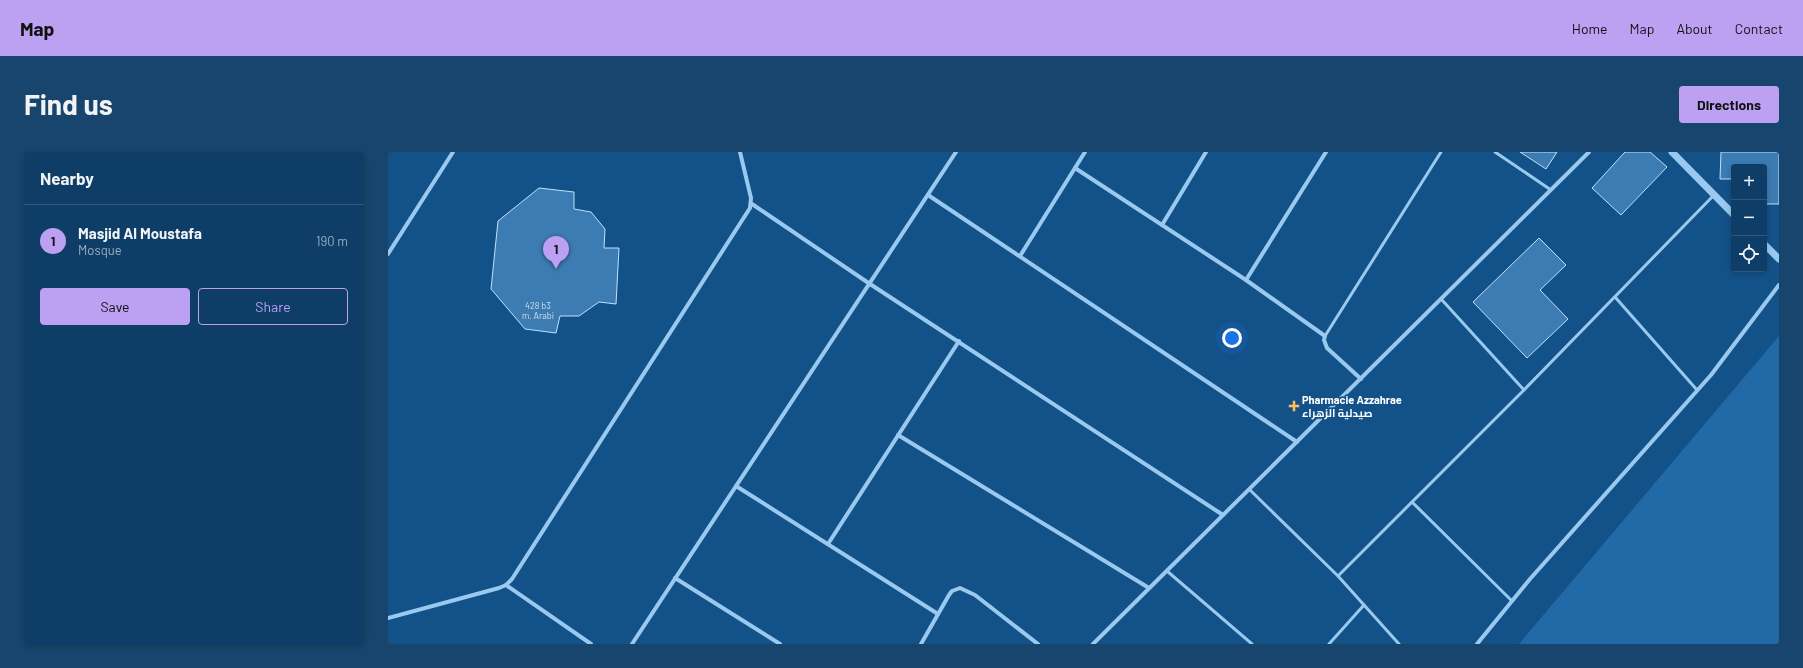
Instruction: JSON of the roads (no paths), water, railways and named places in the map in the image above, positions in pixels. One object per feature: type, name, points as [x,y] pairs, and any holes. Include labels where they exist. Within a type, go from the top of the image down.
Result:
[{"type":"street","points":[[388,254],[453,152]]},
{"type":"street","points":[[740,152],[752,204],[870,284],[1224,515]]},
{"type":"street","points":[[632,644],[956,152]]},
{"type":"street","points":[[1020,256],[1085,152]]},
{"type":"street","points":[[1162,225],[1206,152]]},
{"type":"street","points":[[1246,280],[1326,152]]},
{"type":"street","points":[[1093,644],[1442,300],[1589,152]]},
{"type":"street","points":[[1672,152],[1731,212]]},
{"type":"street","points":[[1075,168],[1246,280],[1325,336],[1324,340],[1327,348],[1361,379]]},
{"type":"street","points":[[928,196],[1297,442]]},
{"type":"street","points":[[388,618],[506,585],[520,566],[752,204]]},
{"type":"street","points":[[1767,247],[1779,259]]},
{"type":"street","points":[[1476,644],[1711,375],[1779,285]]},
{"type":"street","points":[[828,544],[959,341]]},
{"type":"street","points":[[898,436],[1149,588]]},
{"type":"street","points":[[736,486],[938,614]]},
{"type":"street","points":[[675,578],[780,644]]},
{"type":"street","points":[[506,585],[591,644]]},
{"type":"street","points":[[921,644],[952,591],[960,588],[975,595],[1038,644]]},
{"type":"lane","points":[[1325,336],[1441,152]]},
{"type":"lane","points":[[1495,152],[1552,190]]},
{"type":"lane","points":[[1338,576],[1524,390],[1714,195]]},
{"type":"lane","points":[[1615,297],[1698,390]]},
{"type":"lane","points":[[1442,300],[1524,390]]},
{"type":"lane","points":[[1250,489],[1338,576],[1399,644]]},
{"type":"lane","points":[[1412,502],[1512,602]]},
{"type":"lane","points":[[1167,571],[1252,644]]},
{"type":"lane","points":[[1329,644],[1364,605]]},
{"type":"place","name":"Masjid Al Moustafa","points":[[556,269]]},
{"type":"place","name":"Pharmacie Azzahrae صيدلية الزهراء","points":[[1294,406]]}]
